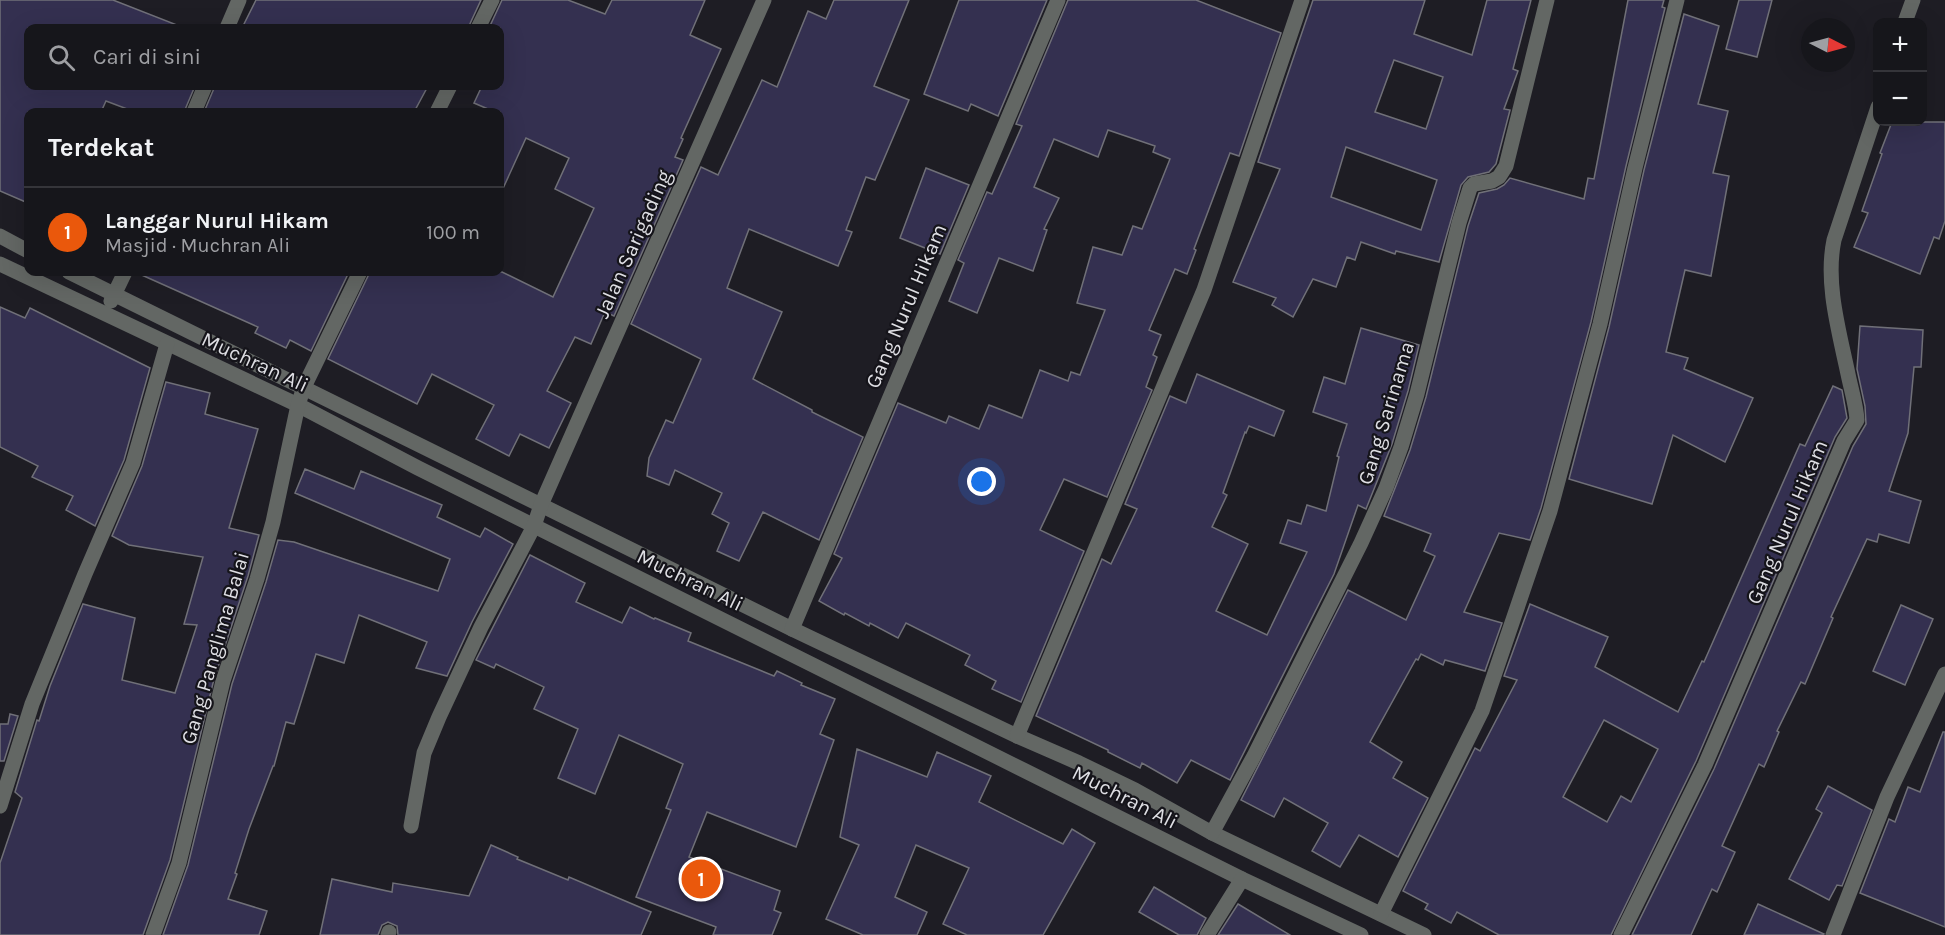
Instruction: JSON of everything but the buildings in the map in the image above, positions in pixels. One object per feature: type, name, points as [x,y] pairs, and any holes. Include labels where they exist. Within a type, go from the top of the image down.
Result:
[{"type":"street","points":[[229,24],[239,0]]},
{"type":"street","points":[[480,24],[492,0]]},
{"type":"street","name":"Jalan Sarigading","points":[[411,826],[424,753],[439,717],[534,526],[541,505],[764,0]]},
{"type":"street","name":"Gang Nurul Hikam","points":[[792,629],[1058,0]]},
{"type":"street","points":[[1017,736],[1204,290],[1302,0]]},
{"type":"street","name":"Gang Sarinama","points":[[1212,833],[1254,756],[1386,489],[1417,394],[1459,223],[1470,188],[1474,184],[1492,181],[1504,173],[1547,0]]},
{"type":"street","points":[[1381,914],[1482,711],[1550,512],[1600,324],[1635,168],[1677,0]]},
{"type":"street","points":[[1906,18],[1913,0]]},
{"type":"street","points":[[196,108],[203,90]]},
{"type":"street","points":[[439,108],[448,90]]},
{"type":"street","name":"Gang Nurul Hikam","points":[[1621,935],[1698,782],[1844,441],[1857,420],[1839,333],[1830,257],[1873,122]]},
{"type":"street","points":[[0,236],[24,249]]},
{"type":"street","name":"Muchran Ali","points":[[0,264],[24,275]]},
{"type":"street","name":"Muchran Ali","points":[[26,276],[298,405],[534,526],[1242,879],[1361,935]]},
{"type":"street","name":"Muchran Ali","points":[[77,276],[792,629],[1125,786],[1212,833],[1424,935]]},
{"type":"street","points":[[104,312],[123,276]]},
{"type":"street","name":"Gang Panglima Balai","points":[[153,935],[179,863],[223,681],[258,579],[273,522],[298,405],[304,387],[358,276]]},
{"type":"street","points":[[0,806],[32,704],[133,462],[167,344]]},
{"type":"street","points":[[418,468],[428,448]]},
{"type":"street","points":[[1833,935],[1887,797],[1945,674]]},
{"type":"street","points":[[1292,902],[1305,878]]},
{"type":"street","points":[[1208,935],[1242,879]]},
{"type":"place","name":"Langgar Nurul Hikam","points":[[701,879]]}]
